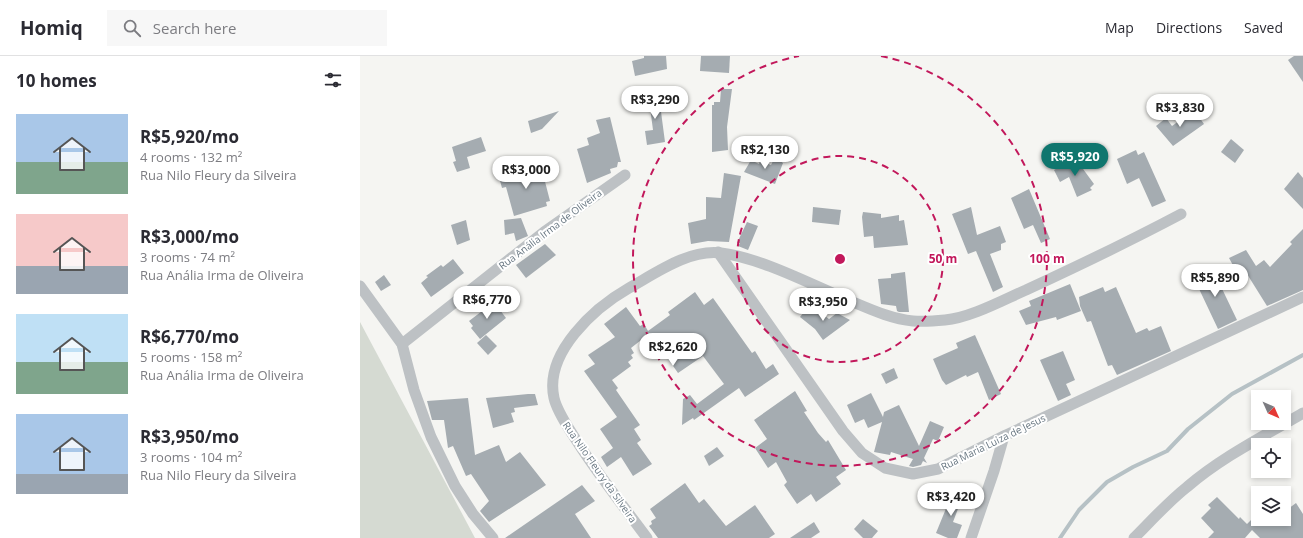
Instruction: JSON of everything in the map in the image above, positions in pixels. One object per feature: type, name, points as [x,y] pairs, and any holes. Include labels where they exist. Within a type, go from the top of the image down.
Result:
[{"type":"street","name":"Rua Anália Irma de Oliveira","points":[[402,344],[544,232],[625,175]]},
{"type":"street","name":"Rua Nilo Fleury da Silveira","points":[[647,538],[581,447],[563,419],[554,399],[553,380],[561,353],[576,330],[619,294],[667,266],[694,256],[718,252],[739,256],[762,264],[883,315],[914,321],[949,320],[986,308],[1114,249],[1181,214]]},
{"type":"street","name":"Rua Maria Luiza de Jesus","points":[[718,252],[843,431],[862,454],[885,468],[913,474],[938,469],[1004,436],[1303,297]]},
{"type":"street","points":[[360,286],[402,344],[414,390],[431,437],[455,486],[473,514],[493,538]]},
{"type":"street","points":[[1134,538],[1171,501],[1198,478],[1231,455],[1303,413]]},
{"type":"street","points":[[971,538],[1004,436]]},
{"type":"shaded area","points":[[360,322],[475,538],[360,538]]},
{"type":"building","points":[[644,56],[666,56],[667,69],[635,76],[632,61],[644,58]]},
{"type":"building","points":[[701,56],[730,56],[729,73],[700,71]]},
{"type":"building","points":[[1294,56],[1303,56],[1303,82],[1288,60]]},
{"type":"building","points":[[658,89],[665,142],[647,145],[645,131],[653,130],[648,92]]},
{"type":"building","points":[[721,89],[732,89],[727,127],[728,150],[712,152],[712,105],[714,105],[714,102],[720,102]]},
{"type":"building","points":[[1194,110],[1204,124],[1173,146],[1156,126],[1166,118],[1172,126]]},
{"type":"building","points":[[559,111],[542,129],[531,133],[528,121]]},
{"type":"building","points":[[610,117],[621,162],[618,162],[617,167],[610,169],[611,173],[587,183],[577,149],[589,145],[587,138],[600,133],[596,120]]},
{"type":"building","points":[[481,137],[486,151],[467,157],[470,168],[457,172],[453,162],[456,161],[452,147]]},
{"type":"building","points":[[1231,139],[1244,150],[1235,163],[1221,152]]},
{"type":"building","points":[[1136,150],[1138,155],[1144,152],[1166,201],[1152,207],[1139,178],[1127,184],[1117,159]]},
{"type":"building","points":[[775,157],[783,163],[775,184],[744,172],[751,160],[759,164],[760,161],[771,165]]},
{"type":"building","points":[[1075,158],[1094,184],[1090,188],[1092,190],[1077,197],[1069,177],[1060,182],[1054,170]]},
{"type":"building","points":[[541,166],[550,201],[546,202],[547,206],[514,216],[506,187],[502,188],[499,177]]},
{"type":"building","points":[[1298,172],[1303,178],[1303,209],[1284,189]]},
{"type":"building","points":[[724,173],[741,176],[729,242],[708,241],[691,244],[688,223],[706,219],[706,197],[721,198]]},
{"type":"building","points":[[1029,189],[1050,239],[1041,243],[1033,225],[1024,229],[1011,198]]},
{"type":"building","points":[[813,207],[841,210],[839,225],[812,222]]},
{"type":"building","points":[[971,207],[977,235],[1000,226],[1006,242],[1001,244],[1001,250],[990,254],[1003,287],[993,292],[976,251],[968,254],[952,214]]},
{"type":"building","points":[[863,212],[881,214],[881,218],[899,215],[899,221],[904,220],[908,245],[874,248],[873,236],[864,237]]},
{"type":"building","points":[[521,218],[528,236],[516,241],[514,233],[505,235],[504,220]]},
{"type":"building","points":[[466,220],[470,240],[457,245],[451,225]]},
{"type":"building","points":[[747,222],[758,226],[748,250],[738,246],[740,243],[737,243]]},
{"type":"building","points":[[1303,229],[1303,290],[1267,306],[1242,266],[1235,269],[1229,258],[1246,250],[1256,266],[1264,260],[1270,267],[1292,244],[1290,242]]},
{"type":"building","points":[[545,244],[556,255],[526,278],[516,265]]},
{"type":"building","points":[[453,259],[464,273],[431,297],[421,283],[428,277],[426,276],[441,265],[443,267]]},
{"type":"building","points":[[1204,268],[1207,275],[1214,272],[1237,320],[1218,329],[1192,274]]},
{"type":"building","points":[[905,272],[909,312],[899,312],[897,311],[896,306],[881,304],[878,279],[891,278],[891,274]]},
{"type":"building","points":[[384,275],[391,285],[381,291],[375,282]]},
{"type":"building","points":[[1070,284],[1081,311],[1057,320],[1056,317],[1026,325],[1019,311],[1031,306],[1029,301]]},
{"type":"building","points":[[1103,287],[1105,292],[1116,287],[1136,333],[1147,328],[1149,331],[1161,326],[1171,351],[1117,375],[1112,365],[1108,366],[1091,321],[1087,322],[1080,306],[1079,297]]},
{"type":"building","points":[[695,292],[704,305],[713,298],[752,353],[755,351],[766,369],[773,364],[779,374],[745,397],[739,388],[694,420],[693,418],[682,425],[683,399],[690,395],[697,404],[724,384],[703,356],[678,373],[650,333],[631,348],[634,353],[631,355],[633,358],[628,362],[631,366],[612,380],[618,388],[616,390],[640,425],[634,429],[641,440],[637,443],[652,464],[633,476],[621,457],[607,467],[601,457],[613,448],[600,429],[617,417],[584,371],[595,364],[588,355],[615,337],[604,324],[626,307],[640,326],[644,324],[648,331],[670,315],[668,312]]},
{"type":"building","points":[[494,302],[506,318],[480,339],[471,328],[473,326],[469,321]]},
{"type":"building","points":[[812,306],[829,319],[837,313],[850,320],[823,340],[815,329],[800,317],[808,307],[810,309]]},
{"type":"building","points":[[486,335],[497,346],[488,355],[477,343]]},
{"type":"building","points":[[975,335],[1001,394],[989,400],[978,372],[967,377],[966,375],[946,385],[942,380],[933,359],[958,348],[956,343]]},
{"type":"building","points":[[1063,351],[1075,380],[1066,384],[1071,395],[1058,401],[1040,360]]},
{"type":"building","points":[[894,368],[898,378],[886,384],[881,374]]},
{"type":"building","points":[[795,391],[807,411],[804,412],[818,433],[826,442],[828,440],[846,470],[836,477],[841,484],[816,502],[811,494],[797,504],[784,485],[787,482],[776,462],[768,468],[755,448],[767,439],[754,420]]},
{"type":"building","points":[[871,393],[883,417],[884,412],[899,405],[919,446],[930,421],[944,427],[938,441],[933,439],[924,458],[927,463],[923,461],[921,465],[913,467],[909,466],[913,459],[891,452],[890,455],[874,452],[882,422],[868,428],[864,419],[855,423],[847,405]]},
{"type":"building","points":[[535,394],[538,405],[514,408],[515,412],[511,413],[514,422],[493,428],[486,398]]},
{"type":"building","points":[[468,398],[475,455],[499,445],[506,462],[520,452],[546,485],[489,522],[480,511],[489,501],[471,474],[466,476],[453,446],[448,448],[444,420],[432,420],[427,401]]},
{"type":"building","points":[[717,447],[724,456],[709,466],[704,456]]},
{"type":"building","points":[[685,483],[699,503],[704,499],[726,526],[755,505],[775,534],[769,538],[658,538],[649,526],[652,524],[651,521],[656,518],[650,509]]},
{"type":"building","points":[[582,485],[595,501],[575,514],[591,538],[505,538]]},
{"type":"building","points":[[954,489],[964,493],[953,522],[962,525],[957,538],[948,538],[936,533]]},
{"type":"building","points":[[1217,497],[1239,519],[1240,517],[1247,524],[1251,520],[1251,526],[1291,526],[1291,507],[1296,503],[1303,514],[1303,538],[1260,538],[1252,530],[1245,538],[1208,538],[1214,532],[1201,518],[1211,508],[1208,505]]},
{"type":"building","points":[[863,519],[878,531],[872,538],[863,538],[854,529]]},
{"type":"building","points":[[814,522],[820,532],[811,538],[790,538]]},
{"type":"waterway","points":[[1060,538],[1079,510],[1107,482],[1133,467],[1167,451],[1188,429],[1232,394],[1303,355]]}]
